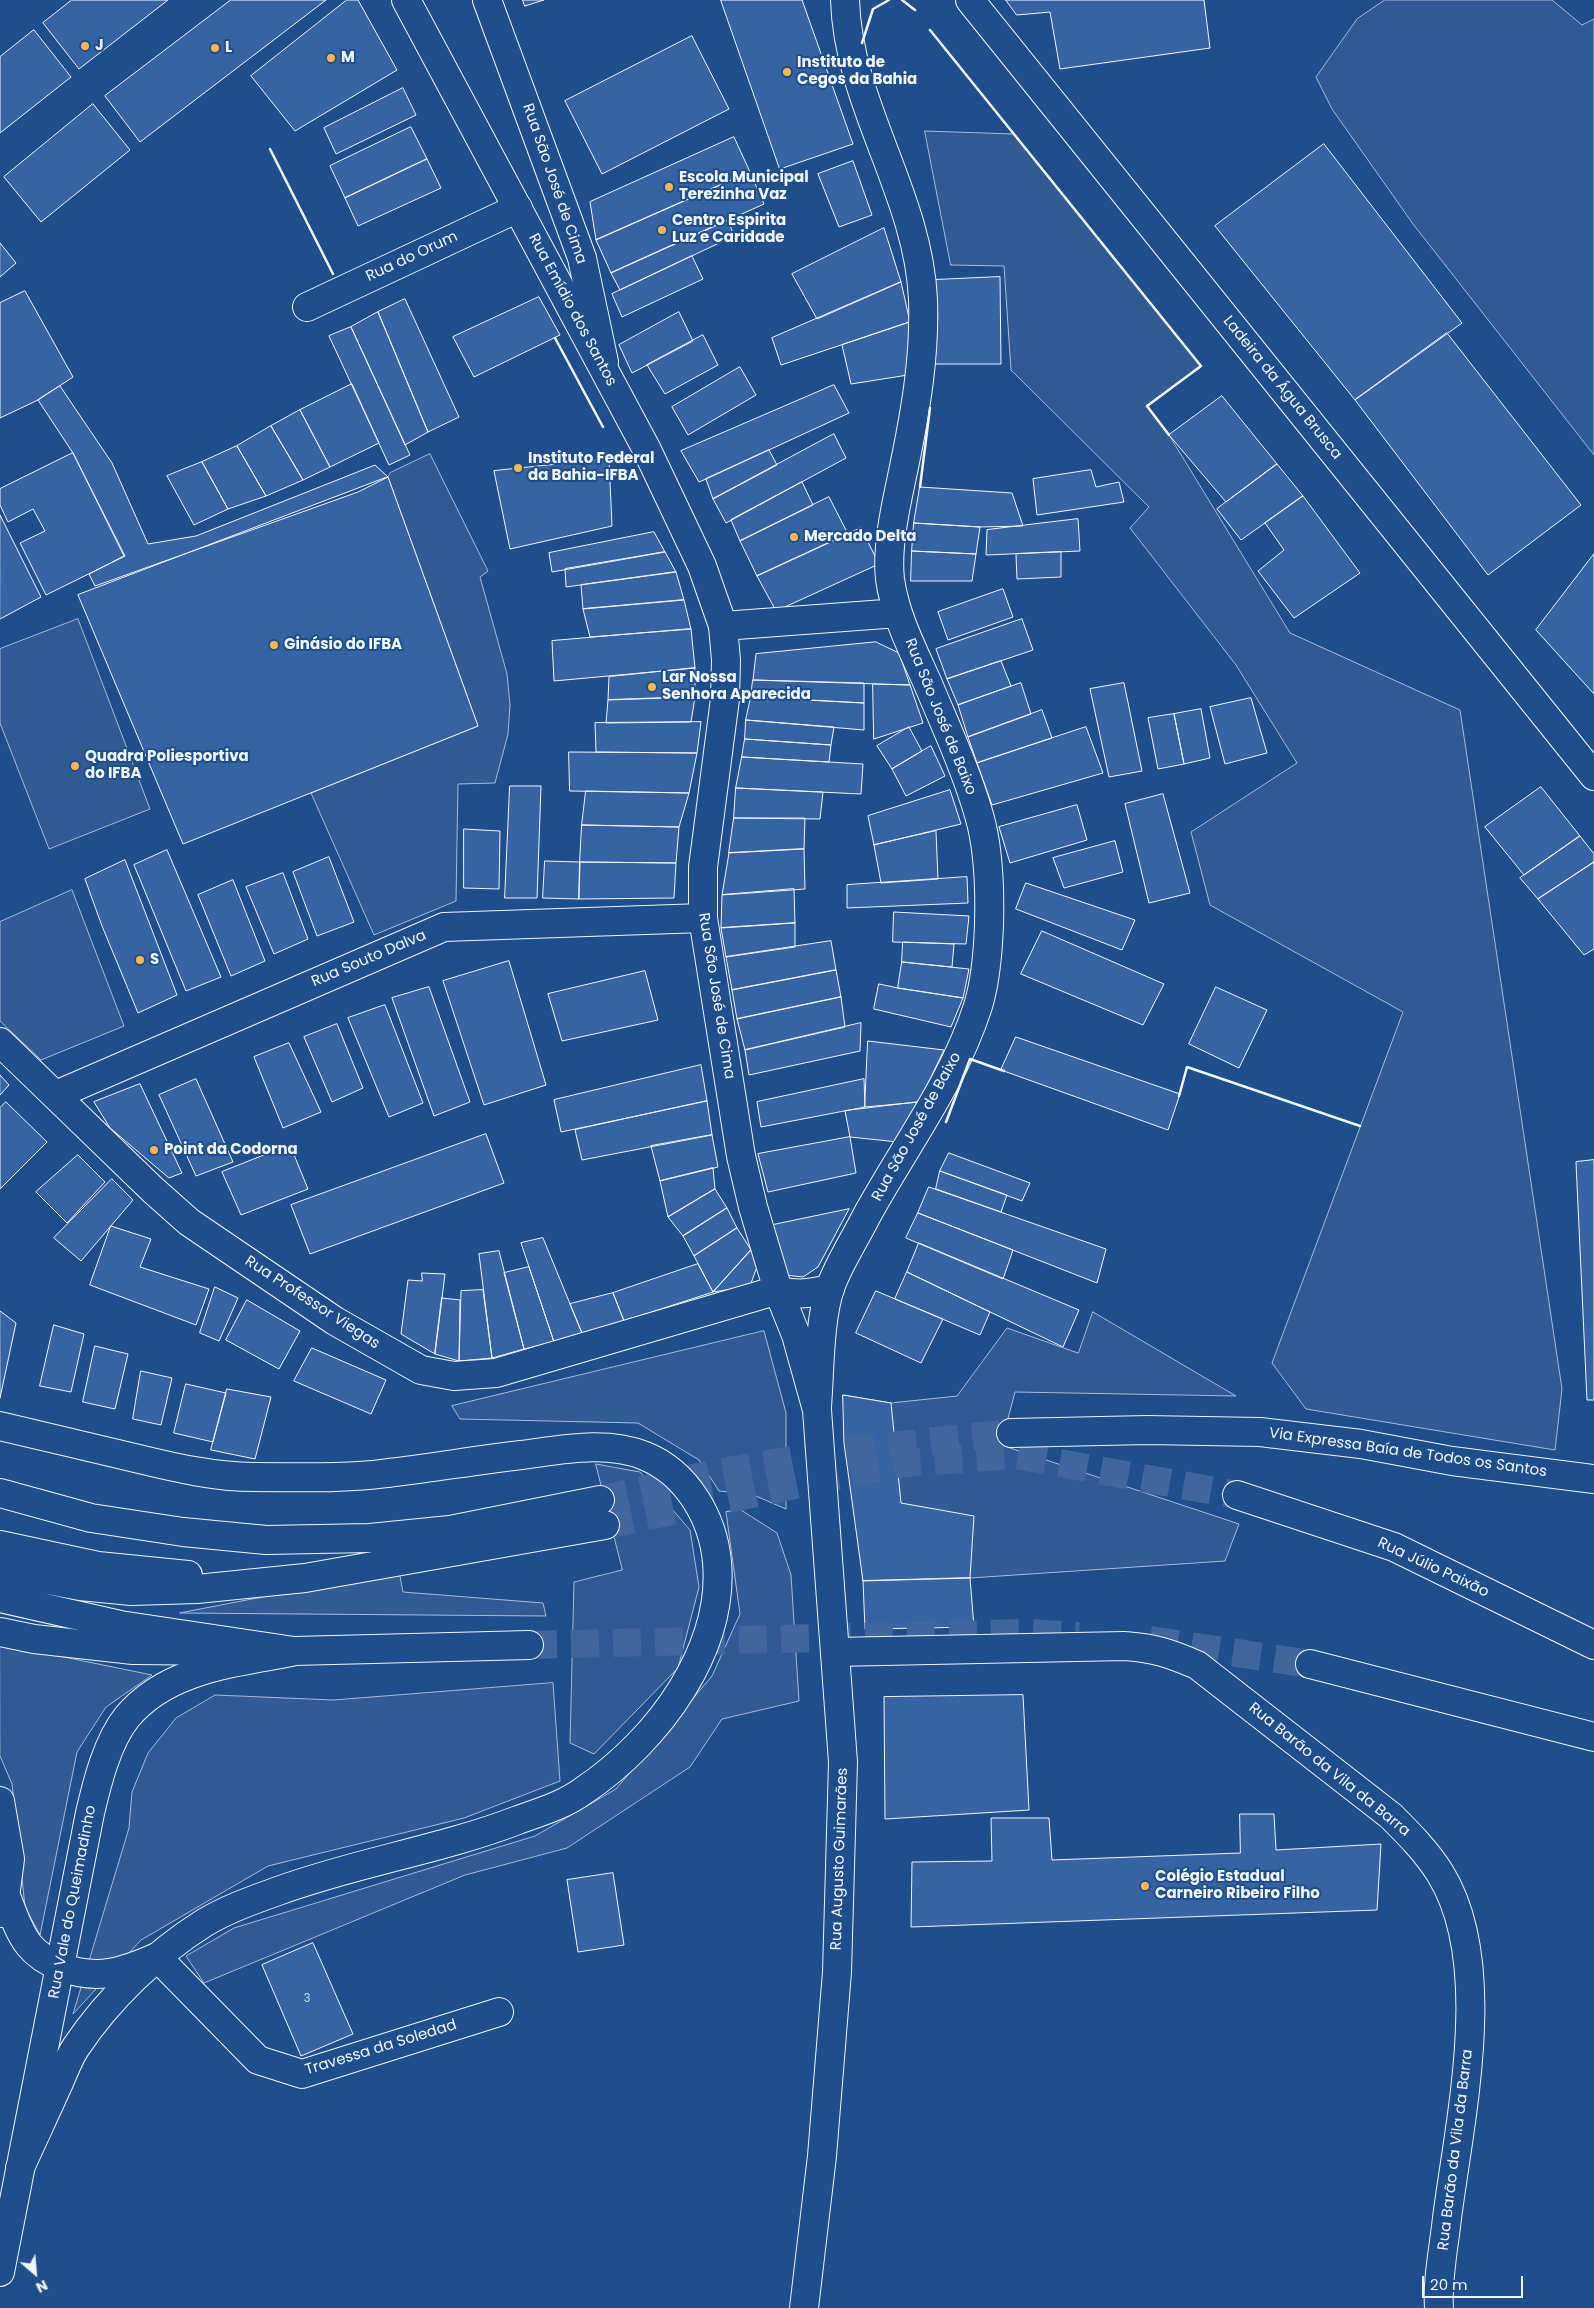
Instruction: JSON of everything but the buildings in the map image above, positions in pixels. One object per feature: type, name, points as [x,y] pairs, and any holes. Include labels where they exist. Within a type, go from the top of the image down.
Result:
[{"type":"main road","name":"Rua Emídio dos Santos","points":[[406,0],[646,448],[702,566],[723,626]]},
{"type":"main road","name":"Rua São José de Cima","points":[[487,0],[582,258],[606,374]]},
{"type":"main road","points":[[845,13],[858,0]]},
{"type":"main road","name":"Ladeira da Água Brusca","points":[[970,0],[1594,776]]},
{"type":"main road","name":"Rua São José de Baixo","points":[[817,1410],[822,1333],[830,1289],[877,1198],[919,1128],[960,1052],[978,1005],[987,965],[989,888],[980,818],[958,755],[898,613],[890,578],[891,545],[919,393],[923,298],[910,225],[852,59],[845,13]]},
{"type":"main road","name":"Rua do Orum","points":[[307,307],[518,208]]},
{"type":"main road","points":[[723,626],[898,613]]},
{"type":"main road","name":"Rua São José de Cima","points":[[723,626],[726,660],[725,699],[703,867],[703,918],[741,1156],[753,1208],[778,1290],[796,1335],[817,1410]]},
{"type":"main road","name":"Rua Souto Dalva","points":[[56,1095],[444,927],[703,918]]},
{"type":"main road","name":"Rua Professor Viegas","points":[[0,1042],[153,1190],[190,1222],[335,1321],[421,1370],[454,1376],[496,1373],[778,1290]]},
{"type":"main road","points":[[778,1290],[792,1294],[809,1294],[830,1289]]},
{"type":"main road","name":"Rua Augusto Guimarães","points":[[804,2308],[822,2156],[837,1972],[843,1762],[817,1410]]},
{"type":"main road","points":[[0,1426],[183,1469],[246,1477],[383,1474],[597,1446],[643,1455],[663,1466],[682,1481],[693,1496],[711,1535],[717,1560],[717,1593],[712,1623],[697,1665],[670,1708],[630,1753],[582,1792],[551,1808],[490,1831],[314,1878],[254,1900],[206,1922],[157,1957],[111,2002],[75,2049],[20,2168]]},
{"type":"main road","name":"Via Expressa Baía de Todos os Santos","points":[[1011,1433],[1147,1430],[1260,1432],[1361,1444],[1452,1461],[1594,1480]]},
{"type":"main road","points":[[0,1493],[91,1518],[183,1532],[266,1540],[370,1538],[603,1512],[305,1578],[197,1589],[131,1592],[80,1586],[0,1571]]},
{"type":"main road","name":"Rua Júlio Paixão","points":[[1237,1495],[1394,1547],[1594,1645]]},
{"type":"main road","points":[[0,1545],[98,1566],[262,1581]]},
{"type":"main road","points":[[0,1598],[120,1625],[294,1651]]},
{"type":"main road","points":[[0,1632],[34,1639],[133,1650],[294,1651],[529,1645]]},
{"type":"main road","name":"Rua Barão da Vila da Barra","points":[[836,1652],[1124,1646],[1155,1648],[1197,1665],[1391,1816],[1418,1842],[1441,1874],[1459,1914],[1468,1949],[1470,2041],[1443,2252],[1439,2308]]},
{"type":"main road","name":"Rua Vale do Queimadinho","points":[[0,2272],[90,1813],[99,1776],[126,1718],[146,1698],[173,1682],[206,1669],[294,1651]]},
{"type":"main road","points":[[1310,1664],[1594,1737]]},
{"type":"main road","points":[[0,1801],[10,1859],[0,1929]]},
{"type":"main road","points":[[6,1896],[19,1930],[30,1946],[44,1960],[61,1967],[79,1973],[101,1974],[122,1971],[157,1957]]},
{"type":"main road","name":"Travessa da Soledad","points":[[157,1957],[232,2036],[258,2060],[302,2074],[500,2012]]},
{"type":"shaded area","points":[[1385,0],[1552,0],[1582,25],[1594,19],[1594,455],[1413,224],[1332,109],[1316,77],[1357,19]]},
{"type":"shaded area","points":[[925,131],[1014,134],[1201,366],[1147,407],[1169,435],[1290,633],[1460,710],[1562,1389],[1555,1450],[1306,1409],[1272,1363],[1403,1012],[1210,905],[1191,832],[1297,763],[1236,665],[1130,528],[1149,507],[1011,370],[1004,266],[951,265]]},
{"type":"shaded area","points":[[430,454],[488,571],[480,577],[507,674],[510,705],[508,734],[495,783],[458,784],[456,901],[374,935],[311,793],[478,726],[388,477],[390,473]]},
{"type":"shaded area","name":"Quadra Poliesportiva do IFBA","points":[[78,619],[150,809],[49,849],[0,723],[0,649]]},
{"type":"shaded area","points":[[72,890],[124,1026],[41,1060],[0,1021],[0,922]]},
{"type":"shaded area","points":[[1093,1312],[1236,1396],[1015,1392],[1001,1445],[1239,1524],[1225,1561],[970,1578],[863,1581],[843,1395],[891,1403],[957,1396],[1007,1328],[1078,1353]]},
{"type":"shaded area","points":[[764,1331],[786,1413],[786,1509],[751,1494],[719,1491],[699,1460],[638,1423],[460,1419],[452,1406]]},
{"type":"shaded area","points":[[596,1464],[640,1472],[690,1530],[699,1587],[678,1668],[594,1754],[570,1743],[574,1582],[622,1570]]},
{"type":"shaded area","points":[[741,1510],[777,1533],[791,1575],[799,1701],[722,1719],[690,1767],[567,1848],[465,1875],[204,1983],[186,1956],[234,1928],[535,1836],[616,1789],[712,1676],[740,1614],[726,1512]]},
{"type":"shaded area","points":[[399,1571],[403,1592],[543,1603],[546,1616],[180,1613]]},
{"type":"shaded area","points":[[0,1644],[152,1675],[106,1707],[77,1752],[40,1935],[25,1907],[12,1784],[0,1756]]},
{"type":"shaded area","points":[[553,1683],[560,1781],[464,1818],[268,1866],[141,1940],[73,2014],[129,1828],[132,1792],[148,1753],[176,1718],[215,1695],[333,1700]]},
{"type":"tunnel","points":[[600,1500],[700,1477],[803,1458],[872,1448],[1011,1433]]},
{"type":"tunnel","points":[[605,1525],[895,1464],[1015,1455],[1237,1495]]},
{"type":"tunnel","points":[[529,1645],[1027,1633],[1079,1636]]},
{"type":"tunnel","points":[[1150,1640],[1310,1664]]},
{"type":"wall","points":[[862,43],[873,9],[889,0]]},
{"type":"wall","points":[[902,0],[915,10]]},
{"type":"wall","points":[[930,30],[1201,366],[1147,406],[1169,435]]},
{"type":"wall","points":[[270,149],[333,274]]},
{"type":"wall","points":[[555,338],[603,427]]},
{"type":"wall","points":[[920,487],[930,408]]},
{"type":"wall","points":[[946,1122],[970,1059],[1004,1071]]},
{"type":"wall","points":[[1179,1096],[1187,1067],[1360,1126]]},
{"type":"place","name":"J","points":[[85,46]]},
{"type":"place","name":"L","points":[[215,48]]},
{"type":"place","name":"M","points":[[331,58]]},
{"type":"place","name":"Instituto de Cegos da Bahia","points":[[787,72]]},
{"type":"place","name":"Escola Municipal Terezinha Vaz","points":[[669,187]]},
{"type":"place","name":"Centro Espirita Luz e Caridade","points":[[662,230]]},
{"type":"place","name":"Instituto Federal da Bahia-IFBA","points":[[518,468]]},
{"type":"place","name":"Mercado Delta","points":[[794,537]]},
{"type":"place","name":"Ginásio do IFBA","points":[[274,645]]},
{"type":"place","name":"Lar Nossa Senhora Aparecida","points":[[652,687]]},
{"type":"place","name":"Quadra Poliesportiva do IFBA","points":[[75,766]]},
{"type":"place","name":"S","points":[[140,960]]},
{"type":"place","name":"Point da Codorna","points":[[154,1150]]},
{"type":"place","name":"Colégio Estadual Carneiro Ribeiro Filho","points":[[1145,1886]]}]
